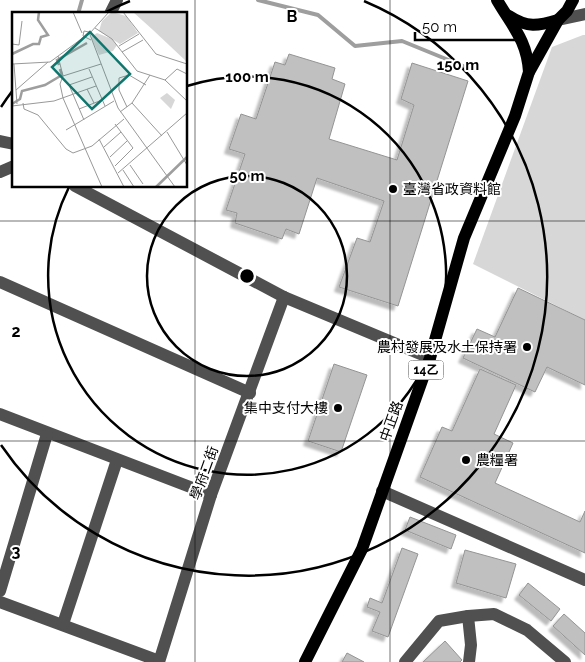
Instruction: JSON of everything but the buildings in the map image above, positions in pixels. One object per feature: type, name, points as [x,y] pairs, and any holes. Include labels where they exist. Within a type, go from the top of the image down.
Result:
[{"type":"main road","name":"14乙","points":[[497,0],[521,35],[528,56],[530,72]]},
{"type":"main road","name":"14乙","points":[[530,72],[558,20],[567,11],[573,0]]},
{"type":"main road","points":[[507,15],[521,24],[538,26],[558,20]]},
{"type":"main road","name":"中正路","points":[[305,662],[362,549],[430,358],[464,238],[515,116],[530,72]]},
{"type":"street","points":[[111,12],[118,0]]},
{"type":"street","points":[[558,20],[585,14]]},
{"type":"street","points":[[0,172],[12,167]]},
{"type":"street","points":[[79,188],[284,297],[430,358]]},
{"type":"street","points":[[0,282],[250,393]]},
{"type":"street","name":"學府二街","points":[[159,662],[211,495],[284,297]]},
{"type":"street","points":[[0,414],[47,434],[211,495]]},
{"type":"street","points":[[0,591],[47,434]]},
{"type":"street","points":[[63,624],[117,460]]},
{"type":"street","points":[[382,491],[585,580]]},
{"type":"street","points":[[0,602],[63,624],[159,662]]},
{"type":"street","points":[[405,662],[439,621],[494,614],[527,630],[565,662]]},
{"type":"street","points":[[468,616],[471,645],[469,662]]},
{"type":"shaded area","points":[[585,35],[585,320],[473,264],[552,47]]},
{"type":"waterway","points":[[79,12],[82,0]]},
{"type":"waterway","points":[[258,0],[318,15],[355,46],[402,41],[473,70]]},
{"type":"place","name":"臺灣省政資料館","points":[[393,189]]},
{"type":"place","name":"農村發展及水土保持署","points":[[527,347]]},
{"type":"place","name":"集中支付大樓","points":[[338,408]]},
{"type":"place","name":"農糧署","points":[[466,460]]}]
